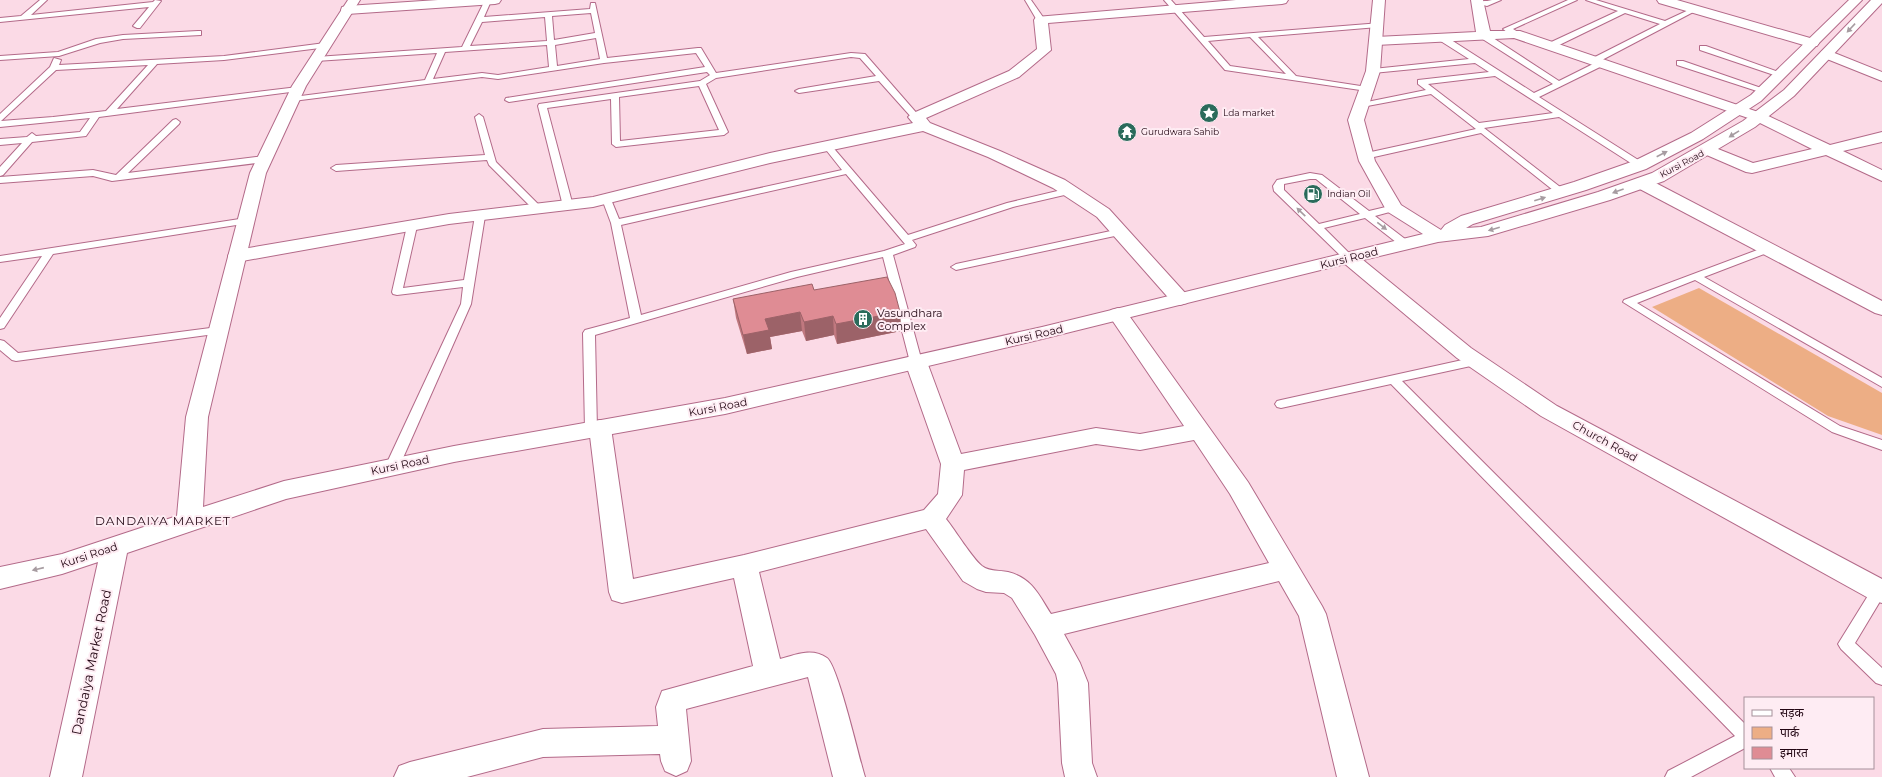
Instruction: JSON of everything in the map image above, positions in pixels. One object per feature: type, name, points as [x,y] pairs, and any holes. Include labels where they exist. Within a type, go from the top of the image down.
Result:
[{"type":"street","points":[[189,522],[196,417],[258,173],[295,94],[350,5],[495,0]]},
{"type":"street","points":[[237,256],[412,226],[480,216],[568,206],[607,199],[770,158],[827,146],[920,121],[1014,74],[1044,50],[1042,20],[1170,4],[1282,0]]},
{"type":"street","points":[[1379,0],[1373,71],[1356,120],[1367,161],[1394,208],[1438,236]]},
{"type":"street","points":[[1663,0],[1812,43]]},
{"type":"street","name":"Kursi Road","points":[[0,578],[62,564],[284,490],[454,454],[725,406],[1118,314],[1438,236],[1482,232],[1604,196],[1641,174],[1756,98],[1856,0]]},
{"type":"street","name":"Kursi Road","points":[[1438,236],[1467,220],[1561,192],[1641,174],[1658,177],[1708,150],[1759,117],[1789,93],[1878,0]]},
{"type":"street","points":[[1477,2],[1484,36]]},
{"type":"street","points":[[1376,41],[1515,34],[1759,117],[1882,176]]},
{"type":"street","points":[[1827,54],[1882,77]]},
{"type":"street","points":[[920,121],[1059,184],[1103,213],[1180,299]]},
{"type":"street","points":[[1708,150],[1752,168],[1882,137]]},
{"type":"street","points":[[1641,174],[1768,249],[1882,308]]},
{"type":"street","name":"Church Road","points":[[1349,258],[1476,361],[1549,411],[1880,591]]},
{"type":"street","points":[[1118,314],[1239,488],[1312,614],[1353,777]]},
{"type":"street","points":[[596,429],[622,592],[744,565],[932,518],[950,495],[952,464],[916,362]]},
{"type":"street","points":[[952,464],[1096,436],[1140,442],[1199,431]]},
{"type":"street","points":[[932,518],[972,573],[986,581],[1008,583],[1021,590],[1045,627],[1070,672],[1073,683],[1077,763],[1081,777]]},
{"type":"street","name":"Dandaiya Market Road","points":[[66,777],[115,546]]},
{"type":"street","points":[[744,565],[769,674]]},
{"type":"street","points":[[1045,627],[1286,569]]},
{"type":"street","points":[[410,777],[544,743],[675,751],[671,707],[672,700],[809,664],[819,667],[849,777]]},
{"type":"lane","points":[[23,18],[44,0]]},
{"type":"lane","points":[[466,49],[488,0]]},
{"type":"lane","points":[[1028,0],[1042,20]]},
{"type":"lane","points":[[1477,2],[1487,4],[1498,0]]},
{"type":"lane","points":[[1515,34],[1507,29],[1574,0]]},
{"type":"lane","points":[[1589,0],[1666,24]]},
{"type":"lane","points":[[0,20],[157,2]]},
{"type":"lane","points":[[137,26],[157,2]]},
{"type":"lane","points":[[1170,4],[1228,68],[1367,88]]},
{"type":"lane","points":[[478,20],[548,14],[594,8],[604,61]]},
{"type":"lane","points":[[1533,97],[1695,9]]},
{"type":"lane","points":[[1550,46],[1624,11]]},
{"type":"lane","points":[[548,14],[553,69]]},
{"type":"lane","points":[[1202,39],[1378,25]]},
{"type":"lane","points":[[0,58],[59,54],[99,41],[123,37],[198,32]]},
{"type":"lane","points":[[54,68],[320,52],[466,49],[550,43],[599,35]]},
{"type":"lane","points":[[1252,35],[1294,78]]},
{"type":"lane","points":[[1484,36],[1558,84]]},
{"type":"lane","points":[[1442,38],[1561,114],[1641,174]]},
{"type":"lane","points":[[1702,48],[1780,74]]},
{"type":"lane","points":[[428,82],[442,50]]},
{"type":"lane","points":[[0,124],[428,82],[482,75],[498,76],[604,61],[698,50],[712,73]]},
{"type":"lane","points":[[0,119],[54,68],[59,54]]},
{"type":"lane","points":[[509,100],[850,55],[862,56],[920,121]]},
{"type":"lane","points":[[1373,71],[1477,60]]},
{"type":"lane","points":[[109,113],[154,63]]},
{"type":"lane","points":[[1680,63],[1763,90]]},
{"type":"lane","points":[[568,206],[542,106],[702,83],[712,73]]},
{"type":"lane","points":[[1497,73],[1421,82],[1561,192]]},
{"type":"lane","points":[[799,91],[881,78]]},
{"type":"lane","points":[[615,96],[616,144],[724,132],[702,83]]},
{"type":"lane","points":[[1362,105],[1434,92]]},
{"type":"lane","points":[[0,142],[83,134],[97,114]]},
{"type":"lane","points":[[1366,156],[1480,128],[1561,114]]},
{"type":"lane","points":[[479,117],[492,163],[538,209]]},
{"type":"lane","points":[[0,173],[46,120]]},
{"type":"lane","points":[[119,177],[176,122]]},
{"type":"lane","points":[[596,429],[589,333],[795,274],[911,245],[827,146]]},
{"type":"lane","points":[[336,168],[490,157]]},
{"type":"lane","points":[[0,180],[93,173],[112,178],[265,159]]},
{"type":"lane","points":[[616,223],[848,171]]},
{"type":"lane","points":[[1349,258],[1279,191],[1278,186],[1280,182],[1310,176],[1319,177],[1405,244]]},
{"type":"lane","points":[[905,239],[1010,204],[1070,191]]},
{"type":"lane","points":[[607,199],[616,223],[636,319]]},
{"type":"lane","points":[[1317,227],[1394,208]]},
{"type":"lane","points":[[392,467],[466,304],[480,216]]},
{"type":"lane","points":[[0,259],[246,221]]},
{"type":"lane","points":[[412,226],[397,292],[469,283]]},
{"type":"lane","points":[[956,267],[1120,232]]},
{"type":"lane","points":[[1768,249],[1628,302],[1836,429],[1882,445]]},
{"type":"lane","points":[[0,326],[50,251]]},
{"type":"lane","points":[[887,252],[916,362]]},
{"type":"lane","points":[[1695,276],[1882,383]]},
{"type":"lane","points":[[0,344],[16,357],[218,331]]},
{"type":"lane","points":[[1281,404],[1476,361]]},
{"type":"lane","points":[[1394,380],[1744,734]]},
{"type":"lane","points":[[1880,591],[1846,644],[1882,678]]},
{"type":"lane","points":[[1674,777],[1744,740]]},
{"type":"lane","points":[[1779,769],[1786,777]]},
{"type":"green space","points":[[1699,288],[1882,393],[1882,435],[1828,416],[1652,307]]},
{"type":"building","points":[[887,277],[895,293],[900,312],[836,324],[833,316],[804,322],[800,312],[765,319],[769,330],[743,335],[733,299],[812,284],[814,290]]},
{"type":"place","name":"Lda market","points":[[1209,113]]},
{"type":"place","name":"Gurudwara Sahib","points":[[1127,132]]},
{"type":"place","name":"Indian Oil","points":[[1313,194]]},
{"type":"place","name":"Vasundhara Complex","points":[[863,319]]},
{"type":"district","name":"DANDAIYA MARKET","points":[[163,521]]}]
